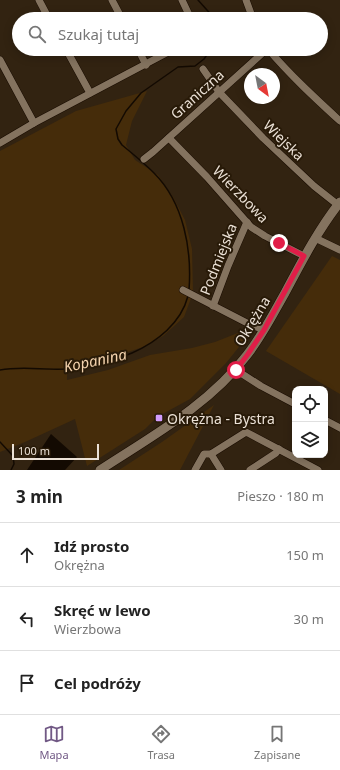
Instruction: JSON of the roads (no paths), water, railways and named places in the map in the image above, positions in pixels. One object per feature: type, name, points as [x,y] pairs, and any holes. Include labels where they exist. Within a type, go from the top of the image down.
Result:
[{"type":"street","points":[[39,0],[45,12]]},
{"type":"street","points":[[112,0],[118,12]]},
{"type":"street","points":[[182,0],[188,12]]},
{"type":"street","points":[[246,0],[250,12]]},
{"type":"street","points":[[70,56],[90,93]]},
{"type":"street","points":[[142,56],[146,65]]},
{"type":"street","points":[[0,143],[90,93],[162,56]]},
{"type":"street","name":"Graniczna","points":[[144,159],[259,56]]},
{"type":"street","points":[[274,56],[305,88],[340,120]]},
{"type":"street","points":[[0,60],[34,124]]},
{"type":"street","name":"Wiejska","points":[[203,69],[219,92],[263,138],[314,186],[339,204]]},
{"type":"street","name":"Wierzbowa","points":[[169,138],[207,177],[251,227],[304,256]]},
{"type":"street","name":"Okrężna","points":[[100,470],[181,417],[202,401],[236,370],[264,330],[304,256],[339,204]]},
{"type":"street","name":"Podmiejska","points":[[213,306],[247,222]]},
{"type":"street","points":[[315,238],[340,250]]},
{"type":"street","name":"Podmiejska","points":[[183,290],[249,324],[264,330]]},
{"type":"street","points":[[236,370],[261,386],[292,402]]},
{"type":"street","points":[[328,422],[340,428]]},
{"type":"street","points":[[195,470],[204,454],[211,454],[246,432],[318,470]]},
{"type":"street","points":[[250,470],[276,453],[279,449]]},
{"type":"street","points":[[211,454],[221,470]]},
{"type":"waterway","name":"Kopanina","points":[[198,0],[209,12]]},
{"type":"waterway","name":"Kopanina","points":[[189,290],[190,275],[187,243],[184,228],[173,198],[154,173],[122,145],[118,139],[116,129],[126,111],[141,93],[178,67],[195,66],[206,56]]},
{"type":"waterway","name":"Kopanina","points":[[0,370],[16,368],[68,369],[113,359],[132,353],[159,337],[174,323],[185,306],[188,296]]},
{"type":"waterway","name":"Kopanina","points":[[0,442],[13,456],[14,464],[11,470]]},
{"type":"place","name":"Okrężna - Bystra","points":[[159,418]]}]
